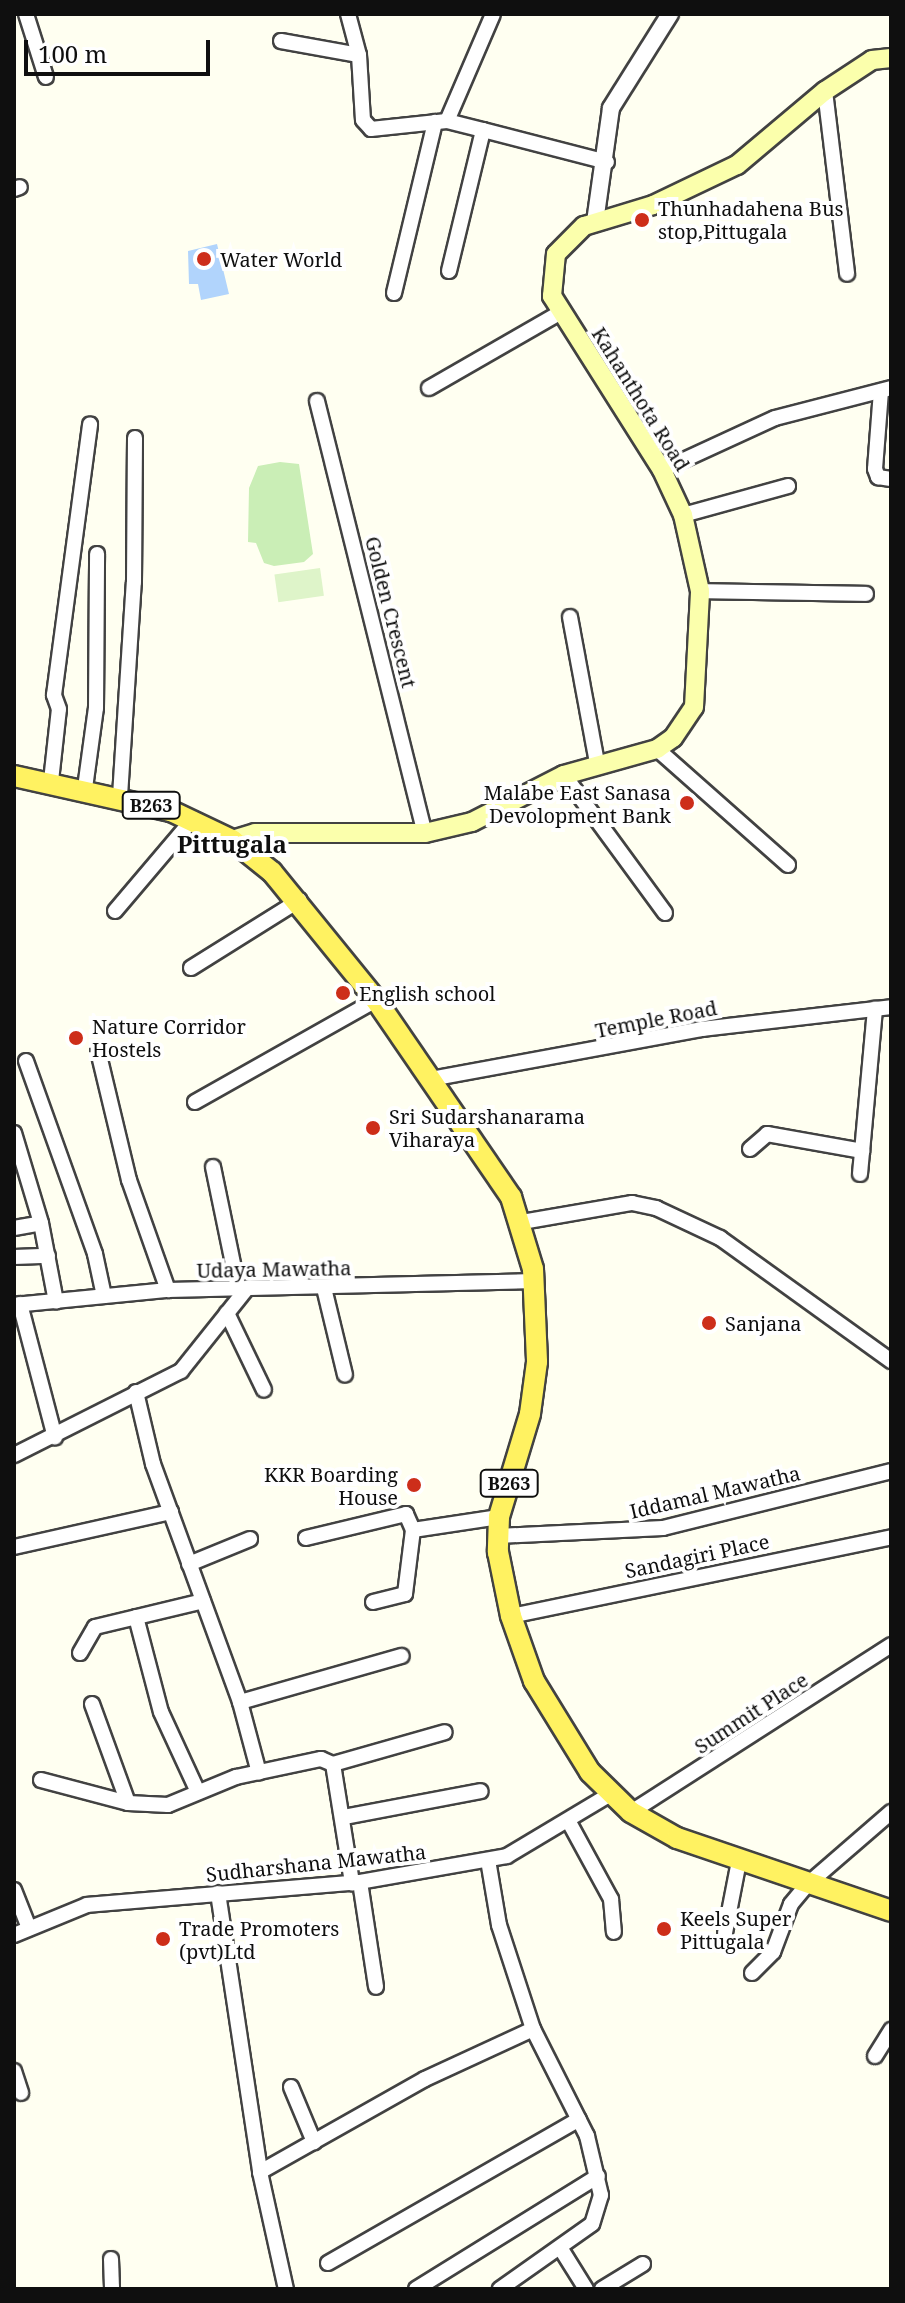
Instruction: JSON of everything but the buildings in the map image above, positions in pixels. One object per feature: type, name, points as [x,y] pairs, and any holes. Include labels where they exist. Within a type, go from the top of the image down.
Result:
[{"type":"main road","name":"Kahanthota Road","points":[[657,749],[673,738],[694,707],[700,591],[683,515],[662,470],[561,312],[550,281],[556,254],[578,228],[653,205],[737,165],[825,91],[872,60],[889,55]]},
{"type":"main road","points":[[232,840],[255,833],[425,833],[472,822],[564,775],[597,762],[657,749]]},
{"type":"main road","name":"B263","points":[[14,776],[120,796],[193,819],[232,840],[300,900],[376,1000],[486,1157],[522,1222],[535,1281],[537,1362],[530,1414],[499,1526],[511,1616],[534,1681],[609,1795],[631,1812],[677,1838],[891,1911]]},
{"type":"street","points":[[26,14],[46,77]]},
{"type":"street","points":[[348,14],[359,55],[363,120],[371,129],[441,122],[607,162]]},
{"type":"street","points":[[394,293],[441,122],[493,14]]},
{"type":"street","points":[[595,222],[607,162],[611,108],[670,14]]},
{"type":"street","points":[[281,41],[359,55]]},
{"type":"street","points":[[825,91],[847,274]]},
{"type":"street","points":[[449,271],[483,130]]},
{"type":"street","points":[[429,388],[561,312]]},
{"type":"street","points":[[662,470],[775,418],[886,390],[875,469],[878,477],[891,479]]},
{"type":"street","name":"Golden Crescent","points":[[317,401],[425,833]]},
{"type":"street","points":[[51,781],[59,709],[54,695],[90,424]]},
{"type":"street","points":[[120,796],[134,582],[135,438]]},
{"type":"street","points":[[683,515],[788,486]]},
{"type":"street","points":[[85,788],[96,708],[97,554]]},
{"type":"street","points":[[700,591],[866,594]]},
{"type":"street","points":[[570,617],[597,762]]},
{"type":"street","points":[[657,749],[788,865]]},
{"type":"street","points":[[564,775],[665,913]]},
{"type":"street","points":[[115,911],[193,819]]},
{"type":"street","points":[[191,968],[300,900]]},
{"type":"street","points":[[195,1102],[376,1000]]},
{"type":"street","name":"Temple Road","points":[[430,1079],[702,1029],[891,1007]]},
{"type":"street","points":[[860,1174],[875,1009]]},
{"type":"street","points":[[98,1051],[129,1180],[168,1290]]},
{"type":"street","points":[[26,1061],[95,1254],[104,1296]]},
{"type":"street","points":[[14,1133],[41,1223],[56,1302]]},
{"type":"street","points":[[750,1149],[767,1134],[862,1151]]},
{"type":"street","points":[[14,1455],[181,1371],[227,1313],[243,1288],[213,1167]]},
{"type":"street","points":[[522,1222],[632,1203],[656,1208],[720,1238],[891,1361]]},
{"type":"street","points":[[14,1228],[41,1223]]},
{"type":"street","points":[[14,1257],[48,1256]]},
{"type":"street","name":"Udaya Mawatha","points":[[17,1304],[168,1290],[535,1281]]},
{"type":"street","points":[[324,1288],[345,1375]]},
{"type":"street","points":[[17,1304],[55,1437]]},
{"type":"street","points":[[227,1313],[264,1390]]},
{"type":"street","points":[[136,1392],[171,1512],[240,1702],[259,1773]]},
{"type":"street","name":"Iddamal Mawatha","points":[[413,1530],[499,1526],[663,1528],[891,1471]]},
{"type":"street","points":[[14,1547],[171,1512]]},
{"type":"street","points":[[306,1538],[406,1514],[413,1530],[405,1594],[373,1602]]},
{"type":"street","name":"Sandagiri Place","points":[[511,1616],[891,1537]]},
{"type":"street","points":[[189,1564],[250,1539]]},
{"type":"street","points":[[80,1653],[95,1627],[203,1601]]},
{"type":"street","points":[[136,1617],[161,1712],[198,1792]]},
{"type":"street","name":"Summit Place","points":[[631,1812],[891,1645]]},
{"type":"street","points":[[240,1702],[402,1656]]},
{"type":"street","points":[[92,1704],[128,1803]]},
{"type":"street","points":[[41,1780],[128,1803],[168,1805],[259,1773],[321,1759],[333,1764],[445,1732]]},
{"type":"street","points":[[333,1764],[376,1987]]},
{"type":"street","points":[[344,1817],[481,1791]]},
{"type":"street","name":"Sudharshana Mawatha","points":[[14,1935],[87,1905],[356,1882],[488,1860],[529,1848],[609,1795]]},
{"type":"street","points":[[752,1973],[773,1952],[791,1904],[808,1884],[891,1812]]},
{"type":"street","points":[[569,1822],[611,1899],[614,1932]]},
{"type":"street","points":[[488,1860],[499,1925],[533,2029],[579,2119],[598,2176],[601,2195],[592,2224],[561,2249],[500,2289]]},
{"type":"street","points":[[725,1933],[739,1861]]},
{"type":"street","points":[[14,1890],[29,1928]]},
{"type":"street","points":[[218,1893],[260,2172],[286,2289]]},
{"type":"street","points":[[260,2172],[425,2079],[533,2029]]},
{"type":"street","points":[[875,2056],[891,2030]]},
{"type":"street","points":[[14,2071],[21,2093]]},
{"type":"street","points":[[291,2087],[314,2142]]},
{"type":"street","points":[[328,2263],[579,2119]]},
{"type":"street","points":[[416,2289],[598,2176]]},
{"type":"street","points":[[561,2249],[586,2289]]},
{"type":"street","points":[[111,2259],[112,2289]]},
{"type":"street","points":[[602,2289],[643,2264]]},
{"type":"green space","points":[[280,462],[299,464],[313,554],[304,562],[274,566],[264,563],[256,543],[248,542],[249,488],[258,466]]},
{"type":"green space","points":[[320,568],[324,596],[278,602],[274,574]]},
{"type":"water","points":[[217,244],[229,294],[201,300],[198,284],[189,284],[188,251]]},
{"type":"place","name":"Thunhadahena Bus stop,Pittugala","points":[[642,220]]},
{"type":"place","name":"Water World","points":[[204,259]]},
{"type":"place","name":"Malabe East Sanasa Devolopment Bank","points":[[687,803]]},
{"type":"place","name":"English school","points":[[343,993]]},
{"type":"place","name":"Nature Corridor Hostels","points":[[76,1038]]},
{"type":"place","name":"Sri Sudarshanarama Viharaya","points":[[373,1128]]},
{"type":"place","name":"Sanjana","points":[[709,1323]]},
{"type":"place","name":"KKR Boarding House","points":[[414,1485]]},
{"type":"place","name":"Keels Super Pittugala","points":[[664,1929]]},
{"type":"place","name":"Trade Promoters (pvt)Ltd","points":[[163,1939]]},
{"type":"district","name":"Pittugala","points":[[232,844]]}]
